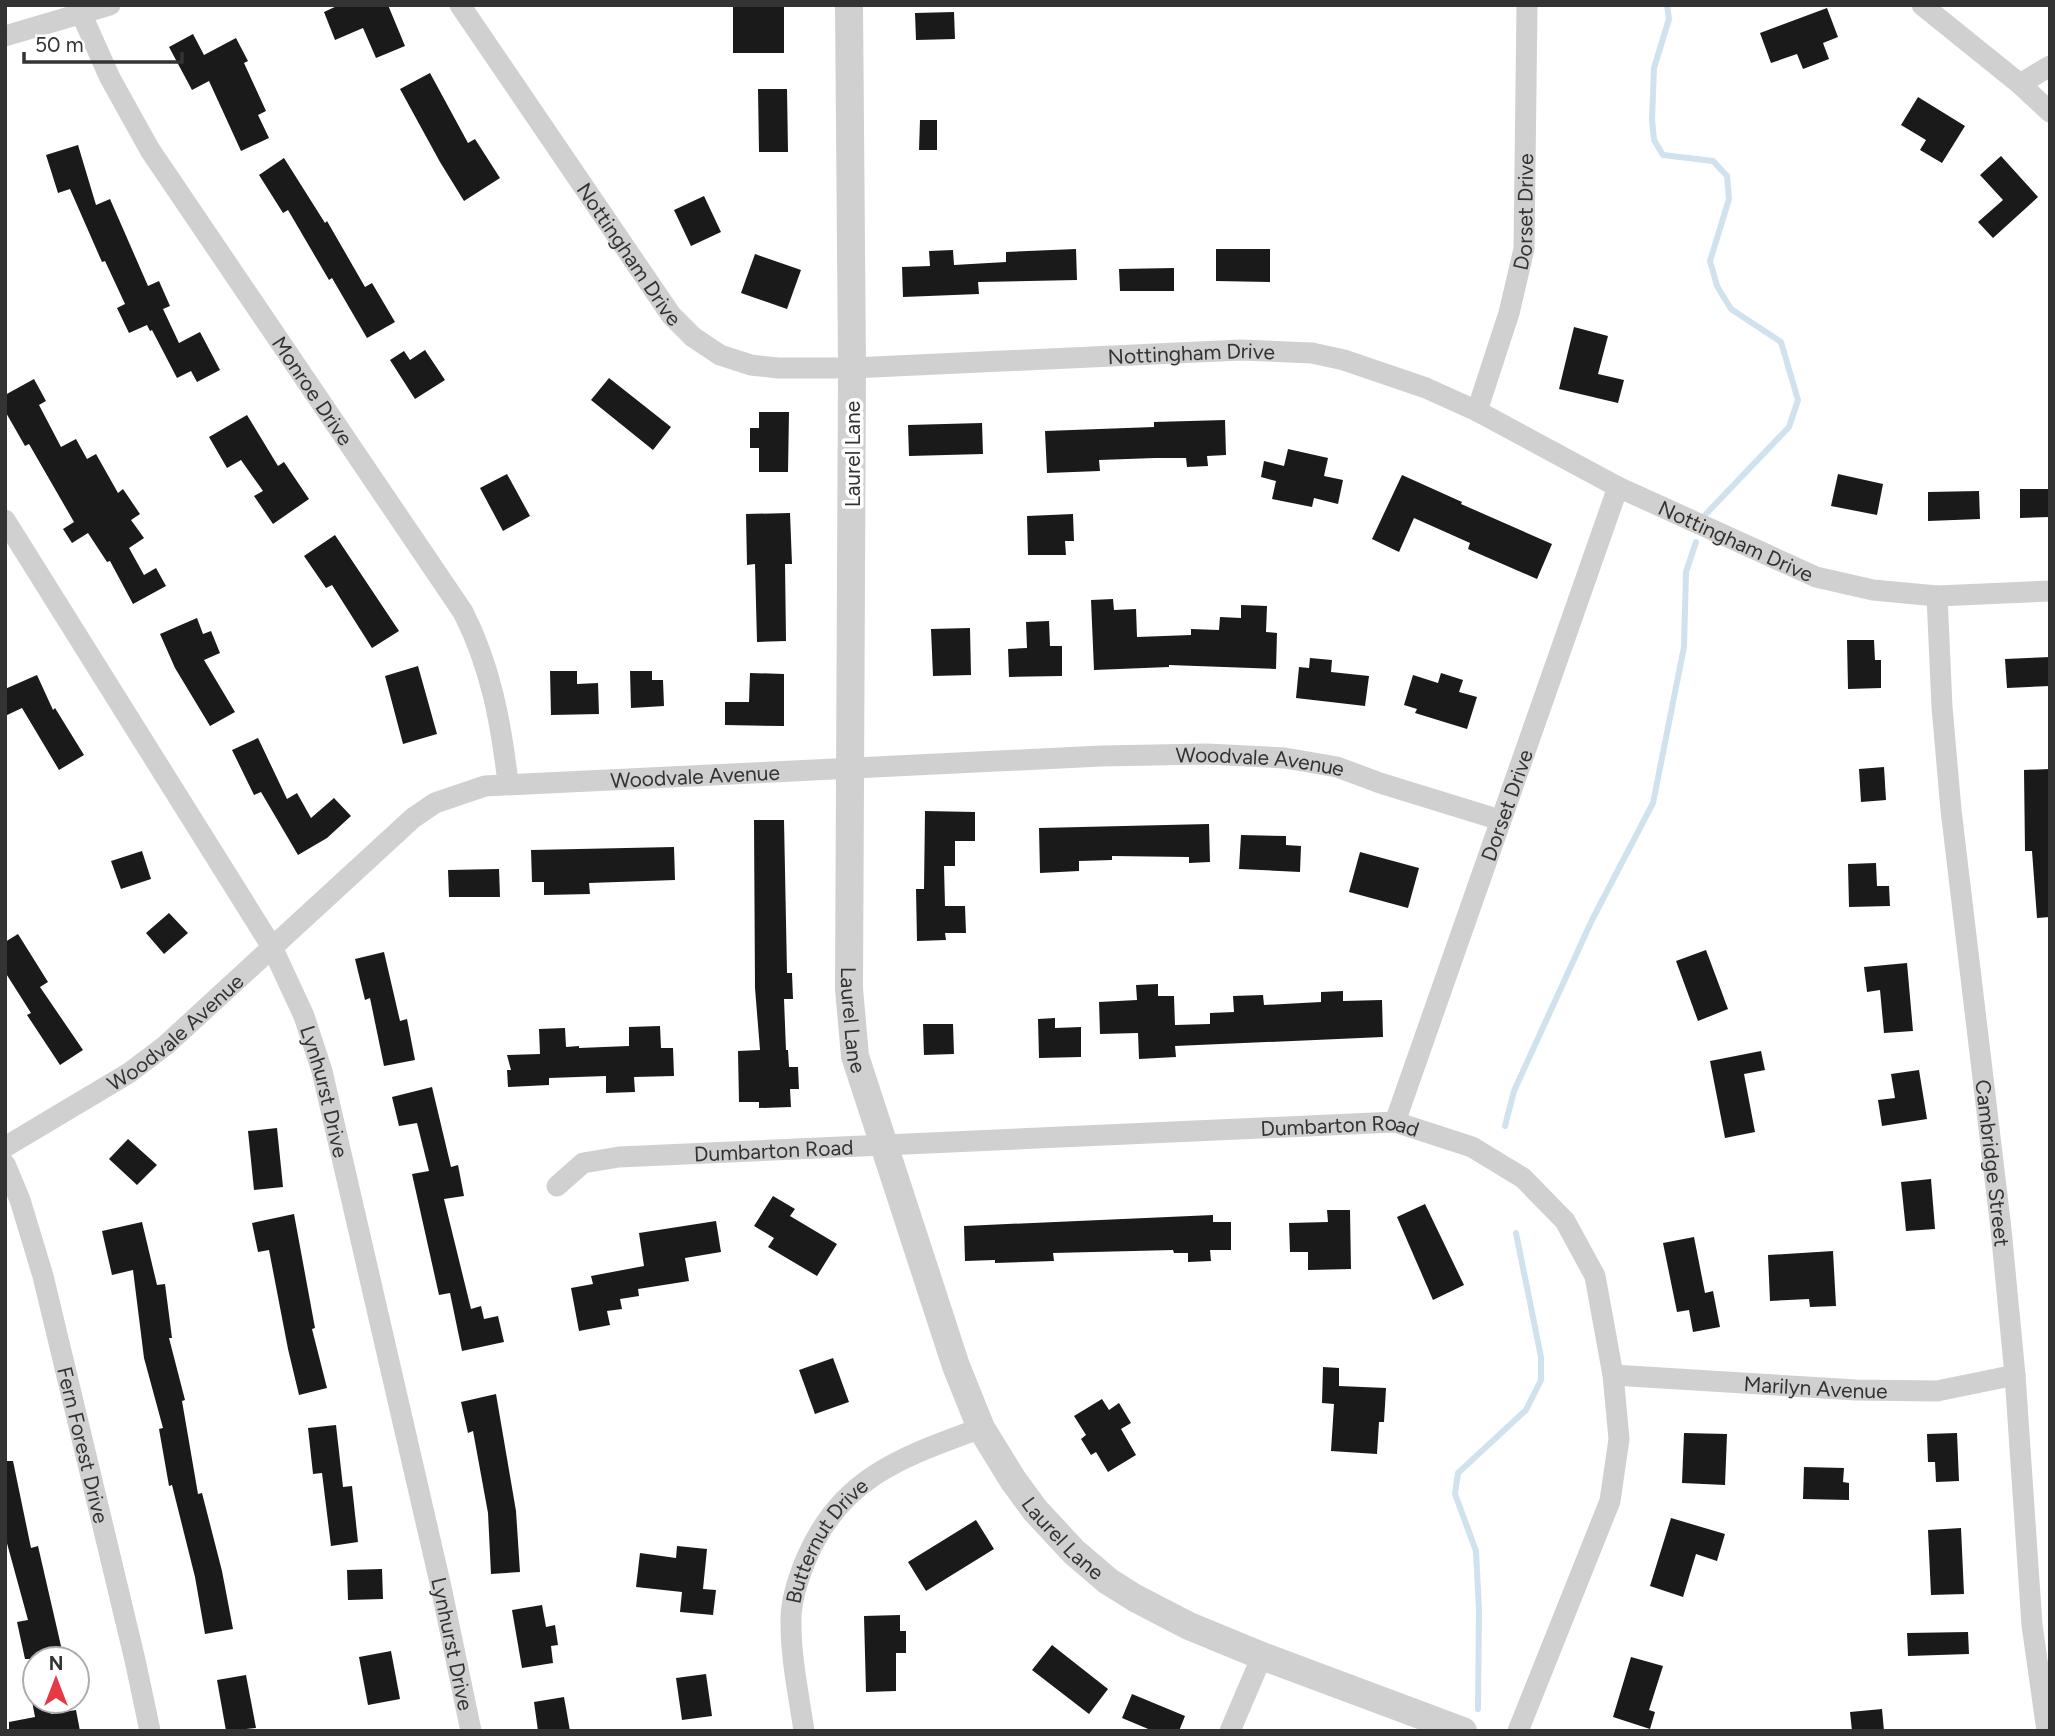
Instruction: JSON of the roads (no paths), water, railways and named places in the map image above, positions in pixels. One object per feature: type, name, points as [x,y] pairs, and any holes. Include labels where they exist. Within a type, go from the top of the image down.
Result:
[{"type":"street","points":[[7,30],[110,5]]},
{"type":"street","name":"Nottingham Drive","points":[[460,5],[671,315],[693,337],[720,355],[751,365],[778,368],[852,368],[1278,350],[1312,353],[1344,360],[1413,382],[1478,411],[1618,487],[1816,577],[1873,590],[1937,596],[2050,591]]},
{"type":"street","name":"Laurel Lane","points":[[849,5],[852,368],[849,989],[855,1056],[956,1366],[981,1428],[1007,1472],[1035,1510],[1074,1552],[1108,1581],[1189,1626],[1463,1731]]},
{"type":"street","name":"Dorset Drive","points":[[1478,411],[1509,313],[1524,249],[1527,5]]},
{"type":"street","points":[[1922,5],[2020,84],[2050,112]]},
{"type":"street","name":"Monroe Drive","points":[[81,13],[110,78],[150,150],[463,612],[477,642],[495,696],[508,783]]},
{"type":"street","points":[[2020,84],[2050,66]]},
{"type":"street","name":"Dorset Drive","points":[[1395,1122],[1618,487]]},
{"type":"street","name":"Lynhurst Drive","points":[[5,520],[272,947],[304,1016],[323,1071],[441,1587],[471,1731]]},
{"type":"street","name":"Cambridge Street","points":[[1937,596],[1942,707],[1951,810],[2001,1229],[2015,1375],[2032,1625],[2047,1731]]},
{"type":"street","name":"Woodvale Avenue","points":[[5,1147],[129,1073],[157,1052],[413,818],[435,803],[485,786],[1114,755],[1207,754],[1285,758],[1338,767],[1380,783],[1500,820]]},
{"type":"street","name":"Dumbarton Road","points":[[557,1186],[583,1163],[619,1157],[1395,1122],[1472,1147],[1523,1178],[1565,1221],[1595,1276],[1613,1375],[1619,1439],[1610,1501],[1518,1731]]},
{"type":"street","name":"Fern Forest Drive","points":[[5,1164],[20,1200],[43,1276],[150,1731]]},
{"type":"street","name":"Marilyn Avenue","points":[[1613,1375],[1856,1390],[1937,1391],[2015,1375]]},
{"type":"street","name":"Butternut Drive","points":[[804,1731],[790,1623],[795,1590],[816,1536],[841,1503],[873,1474],[909,1455],[981,1428]]},
{"type":"street","points":[[1230,1731],[1262,1656]]},
{"type":"waterway","points":[[1667,5],[1669,19],[1654,68],[1654,140],[1663,155],[1713,161],[1727,176],[1729,199],[1710,261],[1717,286],[1731,309],[1781,342],[1798,400],[1789,427],[1706,514]]},
{"type":"waterway","points":[[1505,1126],[1514,1091],[1592,920],[1653,803],[1684,647],[1686,572],[1696,542]]},
{"type":"waterway","points":[[1478,1709],[1479,1610],[1476,1551],[1455,1494],[1458,1473],[1526,1410],[1541,1380],[1541,1357],[1516,1233]]}]
